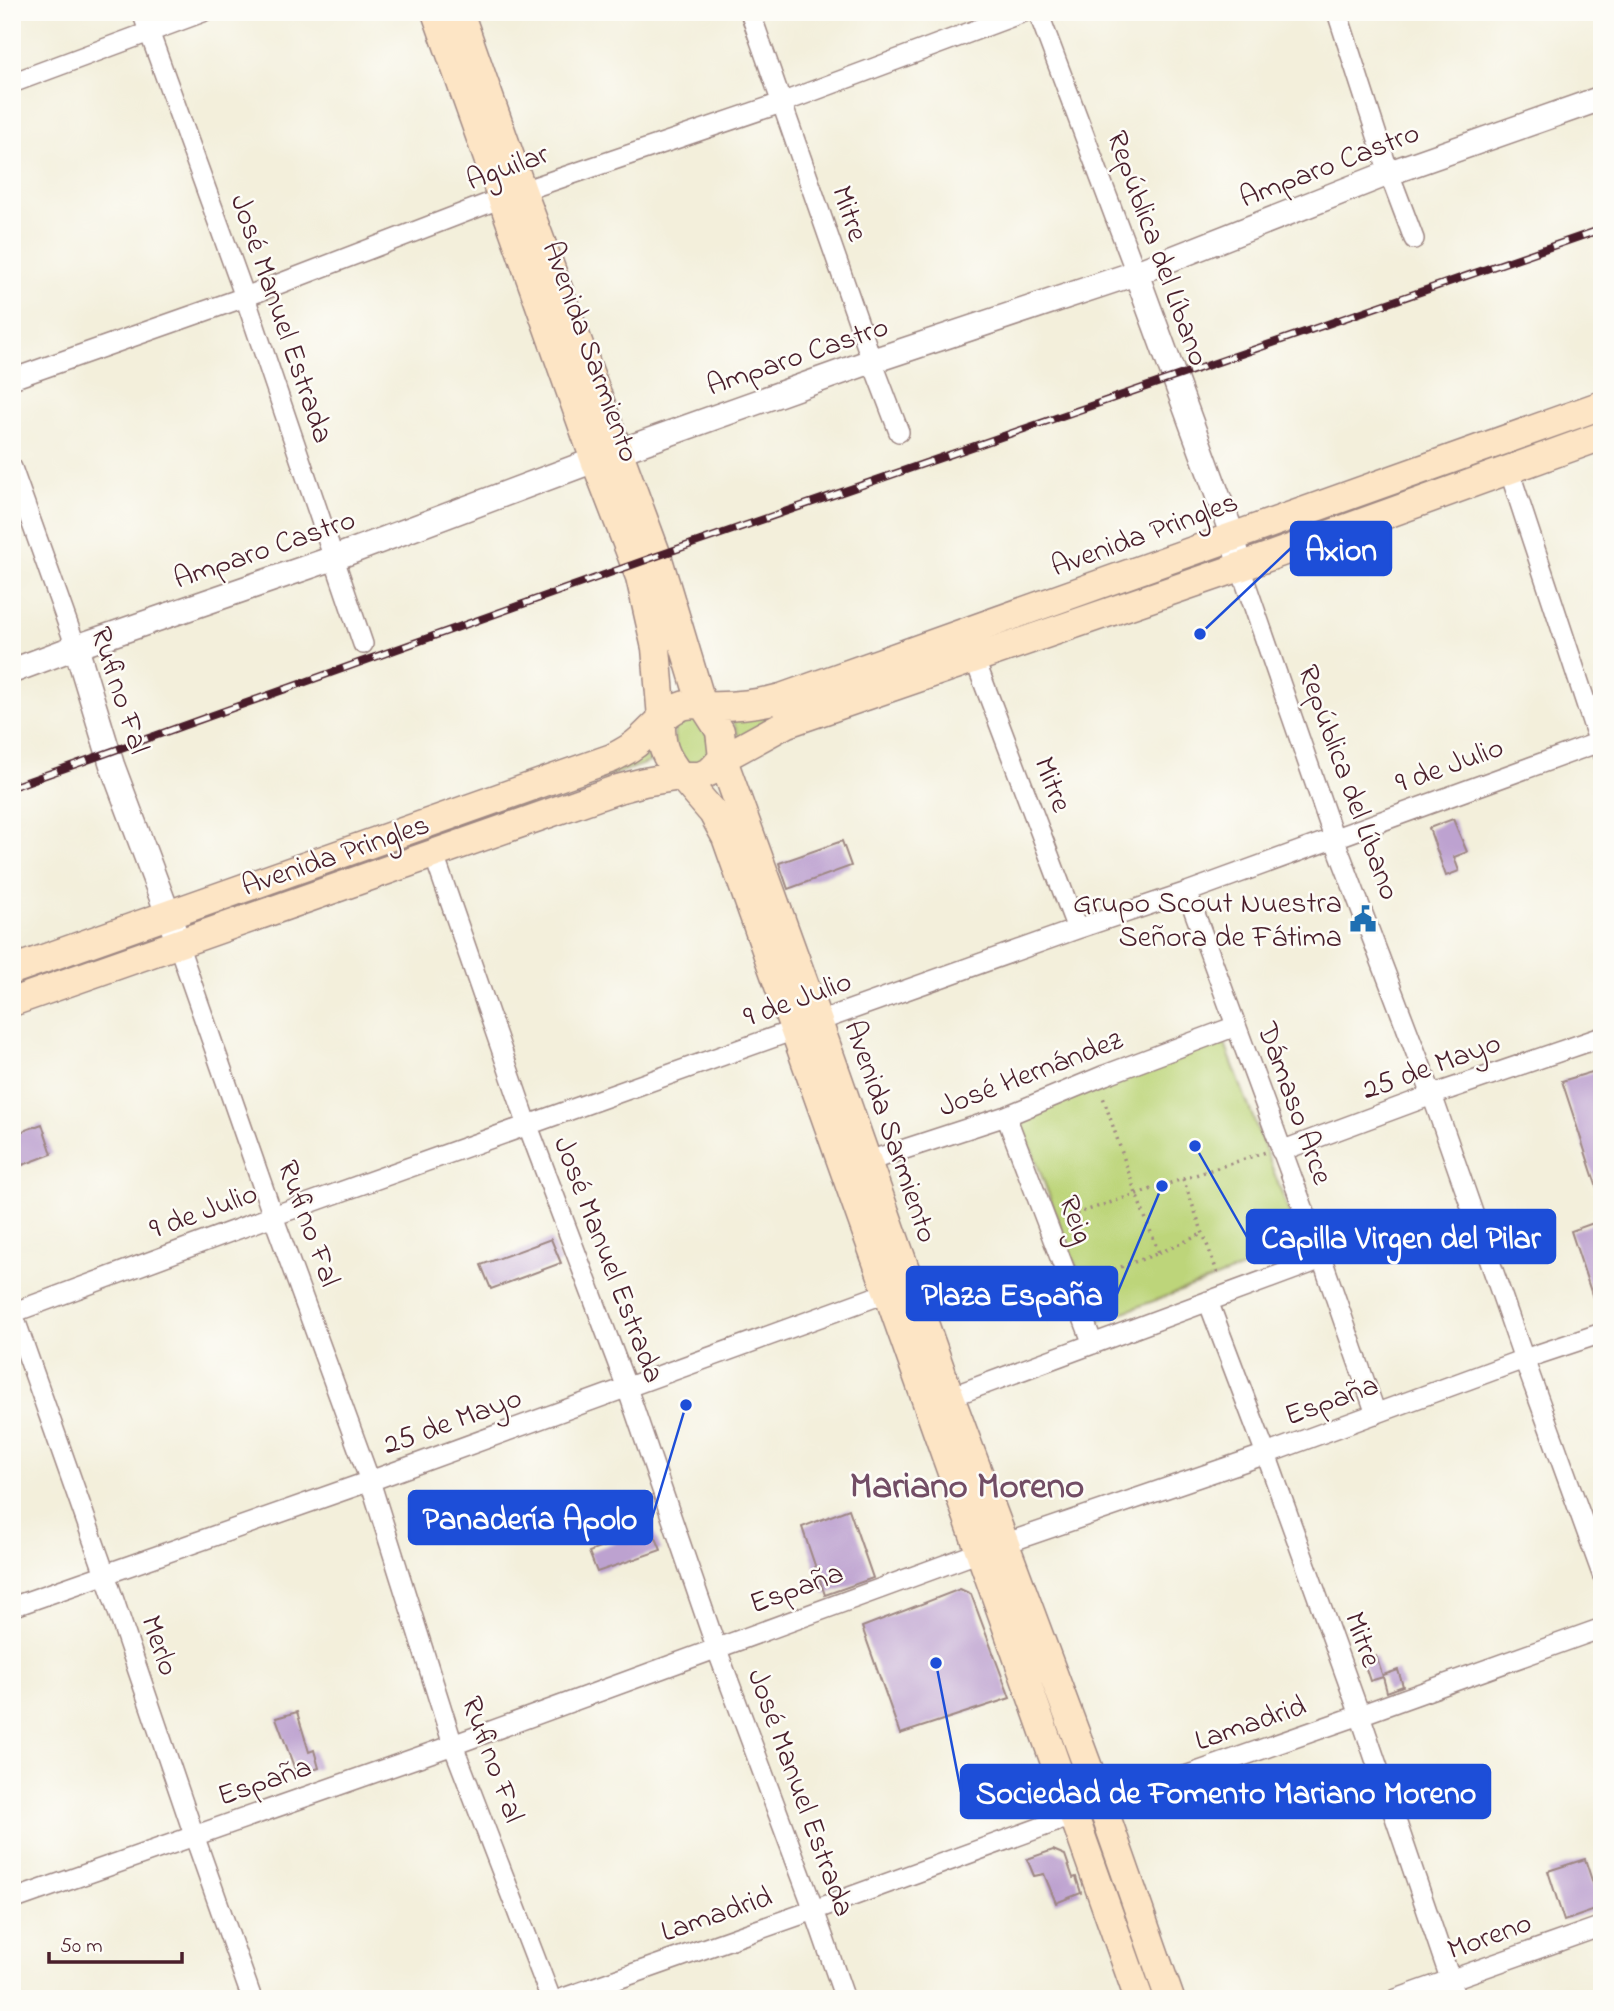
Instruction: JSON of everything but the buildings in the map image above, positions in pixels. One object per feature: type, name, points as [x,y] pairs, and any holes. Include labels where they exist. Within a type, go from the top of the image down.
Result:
[{"type":"main road","name":"Avenida Sarmiento","points":[[436,12],[512,195],[607,455],[656,648],[661,718]]},
{"type":"main road","name":"Avenida Sarmiento","points":[[459,12],[512,195]]},
{"type":"main road","name":"Avenida Pringles","points":[[703,706],[733,708],[781,698],[1602,405]]},
{"type":"main road","name":"Avenida Pringles","points":[[723,759],[787,723],[1240,567],[1602,436]]},
{"type":"main road","name":"Avenida Sarmiento","points":[[607,455],[657,556],[703,706]]},
{"type":"main road","points":[[688,705],[703,706],[720,732],[723,759],[711,771],[699,776],[681,776],[664,753],[660,738],[661,718],[688,705]]},
{"type":"main road","name":"Avenida Pringles","points":[[12,970],[612,758],[639,741],[661,718]]},
{"type":"main road","name":"Avenida Sarmiento","points":[[723,759],[806,1027],[992,1548],[1102,1805],[1170,1999]]},
{"type":"main road","name":"Avenida Sarmiento","points":[[681,776],[713,813],[726,838],[806,1027]]},
{"type":"main road","name":"Avenida Pringles","points":[[12,1002],[618,789],[681,776]]},
{"type":"main road","name":"Avenida Sarmiento","points":[[899,1288],[950,1397],[992,1548],[1073,1815],[1139,1999]]},
{"type":"street","name":"José Manuel Estrada","points":[[142,12],[245,297],[363,645]]},
{"type":"street","points":[[12,83],[203,12]]},
{"type":"street","name":"Mitre","points":[[750,12],[898,432]]},
{"type":"street","name":"Aguilar","points":[[12,379],[245,297],[512,195],[781,103],[1024,12]]},
{"type":"street","name":"República del Líbano","points":[[1038,12],[1233,537],[1240,567],[1334,838],[1432,1095],[1602,1574]]},
{"type":"street","points":[[1337,12],[1389,173],[1414,239]]},
{"type":"street","name":"Amparo Castro","points":[[12,671],[334,558],[607,455],[872,361],[1136,273],[1389,173],[1602,98]]},
{"type":"street","name":"Rufino Fal","points":[[12,468],[76,647],[112,765],[169,914],[273,1216],[370,1481],[453,1745],[551,1999]]},
{"type":"street","points":[[1509,470],[1600,745]]},
{"type":"street","name":"Mitre","points":[[975,660],[1077,929]]},
{"type":"street","name":"9 de Julio","points":[[12,1312],[273,1216],[1600,745]]},
{"type":"street","name":"José Manuel Estrada","points":[[434,855],[528,1126],[627,1388],[716,1647],[845,1999]]},
{"type":"street","name":"Dámaso Arce","points":[[1187,892],[1236,1026],[1274,1151],[1322,1259],[1376,1414]]},
{"type":"street","name":"José Hernández","points":[[855,1166],[1006,1116],[1236,1026]]},
{"type":"street","name":"25 de Mayo","points":[[1274,1151],[1602,1037]]},
{"type":"street","name":"Reig","points":[[1006,1116],[1093,1344]]},
{"type":"street","points":[[950,1397],[1322,1259]]},
{"type":"street","name":"25 de Mayo","points":[[12,1607],[370,1481],[899,1288]]},
{"type":"street","name":"Mitre","points":[[1208,1301],[1360,1715],[1454,1990]]},
{"type":"street","name":"Merlo","points":[[12,1312],[252,1999]]},
{"type":"street","name":"España","points":[[12,1900],[453,1745],[992,1548],[1266,1454],[1602,1333]]},
{"type":"street","name":"Lamadrid","points":[[561,1999],[1602,1628]]},
{"type":"street","name":"Moreno","points":[[1396,1999],[1454,1990],[1602,1926]]},
{"type":"path","points":[[1100,1085],[1136,1194],[1159,1253]]},
{"type":"path","points":[[1058,1219],[1274,1151]]},
{"type":"path","points":[[1183,1179],[1219,1277]]},
{"type":"path","points":[[1081,1282],[1203,1234]]},
{"type":"green space","points":[[1602,415],[1602,423],[1265,547],[1263,540]]},
{"type":"green space","points":[[1202,559],[1204,564],[772,716],[741,742],[731,716]]},
{"type":"green space","points":[[693,717],[703,724],[713,752],[701,766],[684,761],[675,743],[676,722]]},
{"type":"green space","points":[[648,756],[650,762],[210,918],[208,911]]},
{"type":"green space","points":[[1223,1039],[1302,1246],[1097,1322],[1019,1116]]},
{"type":"railway","points":[[12,787],[657,556],[1602,229]]},
{"type":"place","name":"Axion","points":[[1200,634]]},
{"type":"place","name":"Grupo Scout Nuestra Señora de Fátima","points":[[1363,919]]},
{"type":"place","name":"Capilla Virgen del Pilar","points":[[1195,1146]]},
{"type":"place","name":"Plaza España","points":[[1162,1186]]},
{"type":"place","name":"Panadería Apolo","points":[[686,1405]]},
{"type":"place","name":"Sociedad de Fomento Mariano Moreno","points":[[936,1663]]},
{"type":"district","name":"Mariano Moreno","points":[[967,1484]]}]
